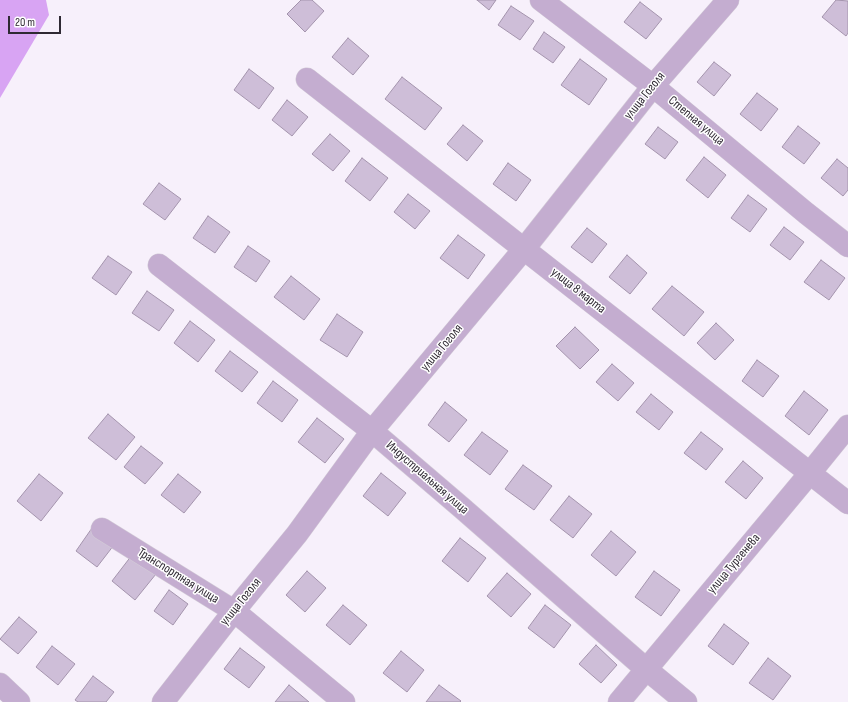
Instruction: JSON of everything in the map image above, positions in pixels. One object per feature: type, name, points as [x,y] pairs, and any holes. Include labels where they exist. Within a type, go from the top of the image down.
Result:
[{"type":"street","name":"Степная улица","points":[[541,0],[653,86],[848,246]]},
{"type":"street","name":"улица Гоголя","points":[[163,702],[234,610],[297,534],[372,432],[524,249],[653,86],[728,0]]},
{"type":"street","name":"улица 8 марта","points":[[307,79],[848,503]]},
{"type":"street","name":"Индустриальная улица","points":[[159,265],[372,432],[686,702]]},
{"type":"street","name":"улица Тургенева","points":[[619,702],[848,426]]},
{"type":"street","name":"Транспортная улица","points":[[102,529],[234,610],[344,702]]},
{"type":"street","points":[[0,684],[19,702]]},
{"type":"shaded area","points":[[0,0],[46,0],[49,15],[0,98]]},
{"type":"building","points":[[301,0],[312,0],[324,11],[305,32],[287,14]]},
{"type":"building","points":[[477,0],[496,0],[489,10]]},
{"type":"building","points":[[836,0],[848,1],[848,33],[846,36],[822,17]]},
{"type":"building","points":[[640,2],[662,19],[646,39],[624,22]]},
{"type":"building","points":[[511,6],[534,21],[520,40],[498,25]]},
{"type":"building","points":[[544,32],[565,47],[553,63],[533,49]]},
{"type":"building","points":[[348,38],[369,56],[353,75],[332,57]]},
{"type":"building","points":[[580,59],[607,79],[589,105],[561,85]]},
{"type":"building","points":[[714,62],[731,75],[714,96],[697,82]]},
{"type":"building","points":[[249,69],[274,88],[259,109],[234,90]]},
{"type":"building","points":[[402,77],[442,108],[425,130],[385,99]]},
{"type":"building","points":[[757,93],[778,109],[761,131],[740,114]]},
{"type":"building","points":[[287,100],[308,117],[292,136],[272,120]]},
{"type":"building","points":[[463,125],[483,141],[467,161],[447,144]]},
{"type":"building","points":[[798,126],[820,143],[804,164],[782,147]]},
{"type":"building","points":[[658,127],[678,142],[665,159],[645,144]]},
{"type":"building","points":[[330,134],[350,151],[333,171],[312,154]]},
{"type":"building","points":[[704,157],[726,175],[708,198],[686,180]]},
{"type":"building","points":[[362,158],[388,178],[370,201],[345,181]]},
{"type":"building","points":[[837,159],[848,168],[848,190],[843,196],[821,178]]},
{"type":"building","points":[[508,163],[531,180],[516,201],[493,184]]},
{"type":"building","points":[[159,183],[181,199],[165,220],[143,204]]},
{"type":"building","points":[[408,194],[430,211],[415,229],[394,212]]},
{"type":"building","points":[[748,195],[767,209],[750,232],[731,218]]},
{"type":"building","points":[[208,216],[230,232],[215,253],[193,238]]},
{"type":"building","points":[[784,227],[804,242],[790,260],[770,245]]},
{"type":"building","points":[[587,228],[607,244],[592,263],[571,247]]},
{"type":"building","points":[[458,235],[485,255],[468,279],[440,258]]},
{"type":"building","points":[[248,246],[270,261],[256,282],[234,267]]},
{"type":"building","points":[[627,255],[647,273],[630,294],[609,277]]},
{"type":"building","points":[[108,256],[132,272],[116,295],[92,278]]},
{"type":"building","points":[[821,260],[845,278],[829,300],[804,282]]},
{"type":"building","points":[[291,276],[320,299],[304,320],[274,297]]},
{"type":"building","points":[[672,286],[704,312],[684,336],[652,309]]},
{"type":"building","points":[[147,291],[174,310],[159,331],[132,313]]},
{"type":"building","points":[[337,314],[363,332],[347,357],[320,340]]},
{"type":"building","points":[[190,321],[215,340],[198,362],[174,343]]},
{"type":"building","points":[[716,323],[734,340],[715,360],[697,343]]},
{"type":"building","points":[[575,327],[599,350],[580,369],[556,346]]},
{"type":"building","points":[[230,351],[258,372],[242,392],[215,371]]},
{"type":"building","points":[[757,360],[779,376],[763,397],[742,381]]},
{"type":"building","points":[[612,364],[634,383],[618,401],[596,382]]},
{"type":"building","points":[[273,381],[298,400],[282,422],[257,403]]},
{"type":"building","points":[[804,391],[828,410],[809,435],[785,416]]},
{"type":"building","points":[[651,394],[673,412],[659,430],[636,412]]},
{"type":"building","points":[[445,402],[467,420],[449,442],[428,425]]},
{"type":"building","points":[[108,414],[135,437],[116,460],[88,438]]},
{"type":"building","points":[[317,418],[344,439],[325,463],[298,442]]},
{"type":"building","points":[[482,432],[508,451],[490,475],[464,455]]},
{"type":"building","points":[[701,432],[723,449],[706,470],[684,453]]},
{"type":"building","points":[[141,446],[163,463],[145,484],[124,467]]},
{"type":"building","points":[[743,461],[763,478],[746,499],[725,482]]},
{"type":"building","points":[[523,465],[552,486],[534,510],[505,489]]},
{"type":"building","points":[[381,473],[406,493],[388,516],[363,496]]},
{"type":"building","points":[[39,474],[63,493],[41,521],[17,501]]},
{"type":"building","points":[[178,474],[201,492],[184,513],[161,495]]},
{"type":"building","points":[[569,496],[592,514],[573,538],[550,520]]},
{"type":"building","points":[[92,528],[114,545],[97,567],[76,551]]},
{"type":"building","points":[[611,531],[636,552],[616,576],[591,555]]},
{"type":"building","points":[[460,538],[486,558],[468,582],[442,561]]},
{"type":"building","points":[[132,555],[156,574],[135,600],[112,581]]},
{"type":"building","points":[[307,571],[326,588],[305,612],[286,595]]},
{"type":"building","points":[[654,571],[680,590],[661,616],[635,597]]},
{"type":"building","points":[[507,573],[531,594],[511,617],[487,596]]},
{"type":"building","points":[[169,590],[188,604],[173,625],[154,611]]},
{"type":"building","points":[[343,605],[367,625],[350,645],[326,625]]},
{"type":"building","points":[[545,605],[571,625],[554,648],[528,628]]},
{"type":"building","points":[[19,617],[37,632],[18,654],[0,639]]},
{"type":"building","points":[[724,624],[749,643],[733,665],[708,646]]},
{"type":"building","points":[[596,645],[617,665],[601,683],[579,664]]},
{"type":"building","points":[[52,646],[75,664],[58,685],[36,667]]},
{"type":"building","points":[[240,648],[265,667],[249,688],[224,669]]},
{"type":"building","points":[[401,651],[424,670],[407,692],[383,673]]},
{"type":"building","points":[[768,658],[791,676],[773,700],[749,683]]},
{"type":"building","points":[[93,676],[114,692],[106,702],[78,702],[75,700]]},
{"type":"building","points":[[289,685],[309,702],[275,702]]},
{"type":"building","points":[[439,685],[461,701],[426,702]]}]
